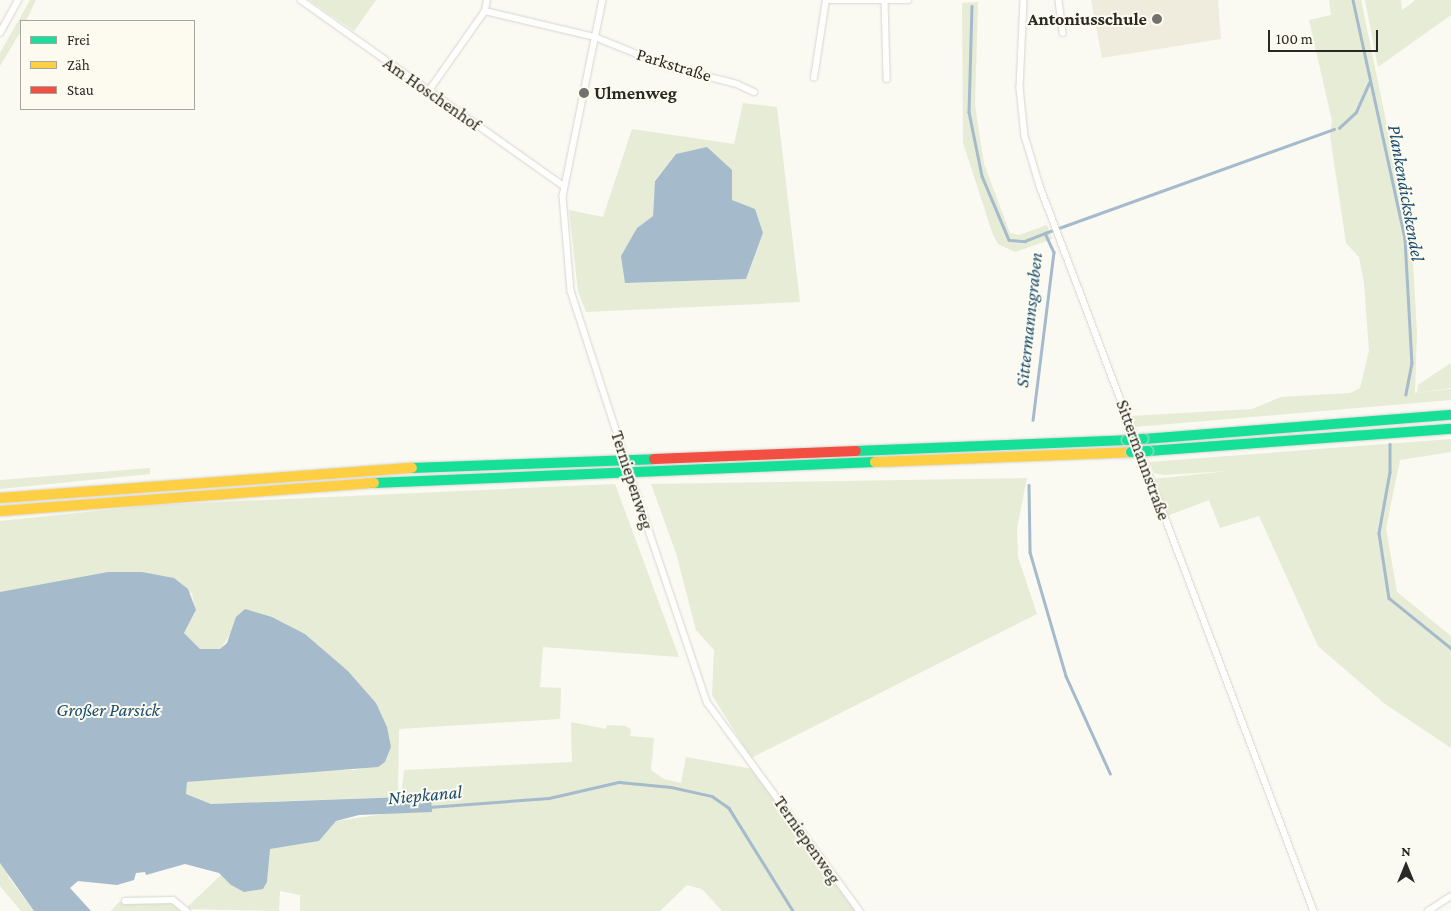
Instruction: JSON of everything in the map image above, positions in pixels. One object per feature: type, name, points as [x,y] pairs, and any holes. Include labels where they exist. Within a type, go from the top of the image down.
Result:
[{"type":"highway","points":[[0,498],[338,471],[1127,440],[1451,415]]},
{"type":"highway","points":[[0,511],[231,490],[381,482],[1131,452],[1451,428]]},
{"type":"street","points":[[0,33],[18,0]]},
{"type":"street","name":"Am Hoschenhof","points":[[301,0],[428,92],[564,186]]},
{"type":"street","points":[[428,92],[485,11],[487,0]]},
{"type":"street","name":"Terniepenweg","points":[[603,0],[564,186],[571,291],[707,702],[860,911]]},
{"type":"street","points":[[814,78],[826,0],[908,0]]},
{"type":"street","points":[[885,0],[887,79]]},
{"type":"street","name":"Sittermannstraße","points":[[1024,0],[1019,46],[1023,122],[1057,234],[1314,911]]},
{"type":"street","points":[[1059,0],[1062,33]]},
{"type":"street","points":[[485,11],[595,37]]},
{"type":"street","name":"Parkstraße","points":[[595,37],[667,66],[737,84],[754,92]]},
{"type":"street","points":[[1428,911],[1451,896]]},
{"type":"street","points":[[125,900],[173,900],[187,911]]},
{"type":"shaded area","name":"Antoniusschule","points":[[1091,0],[1218,0],[1221,39],[1102,58]]},
{"type":"green space","points":[[30,0],[36,0],[26,20],[20,20],[20,33],[0,66],[0,53]]},
{"type":"green space","points":[[309,0],[376,0],[354,31]]},
{"type":"green space","points":[[1329,0],[1361,0],[1412,246],[1417,333],[1415,393],[1451,389],[1451,400],[1135,427],[1131,416],[1252,409],[1281,397],[1350,393],[1360,388],[1369,351],[1364,283],[1359,257],[1346,243],[1330,136],[1332,121],[1309,20],[1331,15]]},
{"type":"green space","points":[[1365,0],[1401,0],[1402,10],[1416,0],[1451,0],[1451,15],[1378,67]]},
{"type":"green space","points":[[978,2],[975,105],[984,164],[1010,233],[1019,235],[1047,225],[1052,239],[1015,252],[998,244],[993,235],[963,143],[962,3]]},
{"type":"green space","points":[[743,103],[777,107],[800,302],[586,312],[578,291],[569,210],[603,217],[632,129],[734,144]],"holes":[[[676,154],[732,200],[763,233],[746,279],[625,283],[637,228],[653,216],[655,180]]]},
{"type":"green space","points":[[1451,363],[1451,388],[1417,393],[1418,385]]},
{"type":"green space","points":[[1451,439],[1451,452],[1400,460],[1386,528],[1397,592],[1451,636],[1451,748],[1385,704],[1318,646],[1259,516],[1220,528],[1209,500],[1167,516],[1152,479],[1229,471],[1164,475],[1154,473],[1149,462]]},
{"type":"green space","points":[[150,468],[150,474],[0,489],[0,480]]},
{"type":"green space","points":[[1027,478],[1017,528],[1018,557],[1037,614],[751,758],[712,695],[714,650],[696,630],[676,553],[651,484]]},
{"type":"green space","points":[[615,484],[679,657],[543,647],[540,687],[561,688],[560,719],[399,729],[398,797],[210,804],[186,794],[187,782],[305,770],[355,770],[385,762],[391,747],[376,703],[348,671],[305,634],[272,617],[231,633],[220,650],[209,652],[200,649],[184,633],[195,613],[192,593],[0,592],[0,521],[153,505]]},
{"type":"green space","points":[[571,722],[606,729],[607,725],[625,726],[631,729],[630,736],[654,738],[651,770],[664,779],[681,783],[686,757],[753,769],[856,911],[722,911],[702,889],[687,885],[660,911],[300,911],[300,895],[280,891],[279,911],[185,909],[221,875],[230,882],[267,882],[269,849],[319,841],[336,821],[385,814],[431,796],[401,797],[404,770],[572,762]]},
{"type":"green space","points":[[0,863],[4,865],[9,878],[34,911],[21,911],[0,886]]},
{"type":"green space","points":[[167,901],[184,911],[111,911],[119,902]]},
{"type":"water","points":[[707,147],[732,170],[732,200],[755,209],[763,233],[746,279],[625,283],[621,256],[637,228],[653,216],[655,181],[676,154]]},
{"type":"water","name":"Großer Parsick","points":[[108,572],[142,572],[174,578],[188,589],[196,610],[184,633],[200,649],[220,649],[227,643],[236,617],[245,609],[272,617],[305,634],[348,671],[376,703],[387,727],[391,747],[385,762],[378,767],[187,782],[186,794],[211,804],[431,796],[432,812],[359,815],[336,821],[319,841],[270,849],[267,882],[263,889],[244,892],[231,885],[219,873],[185,864],[146,875],[145,872],[136,873],[134,880],[117,885],[78,881],[70,888],[91,911],[34,911],[0,863],[0,592]]},
{"type":"waterway","name":"Plankendickskendel","points":[[1353,0],[1405,239],[1412,363],[1406,394]]},
{"type":"waterway","name":"Sittermannsgraben","points":[[972,6],[969,112],[982,176],[1009,240],[1025,241],[1045,233],[1054,252],[1033,420]]},
{"type":"waterway","points":[[1339,128],[1356,112],[1369,83]]},
{"type":"waterway","points":[[1045,233],[1334,129]]},
{"type":"waterway","name":"Plankendickskendel","points":[[1390,444],[1390,472],[1379,533],[1389,598],[1451,648]]},
{"type":"waterway","name":"Sittermannsgraben","points":[[1029,485],[1030,552],[1066,676],[1110,773]]},
{"type":"waterway","name":"Niepkanal","points":[[429,807],[549,798],[619,782],[671,787],[712,796],[729,808],[793,911]]},
{"type":"traffic: fast","points":[[1143,439],[1451,415]]},
{"type":"traffic: fast","points":[[1148,451],[1451,429]]},
{"type":"traffic: fast","points":[[1127,440],[1143,439]]},
{"type":"traffic: fast","points":[[856,451],[1127,440]]},
{"type":"traffic: fast","points":[[1131,452],[1148,451]]},
{"type":"traffic: fast","points":[[412,468],[654,459]]},
{"type":"traffic: fast","points":[[374,483],[875,462]]},
{"type":"traffic: slow","points":[[875,462],[1131,452]]},
{"type":"traffic: slow","points":[[0,498],[412,468]]},
{"type":"traffic: slow","points":[[0,511],[374,483]]},
{"type":"traffic: jam","points":[[654,459],[856,451]]},
{"type":"place","name":"Antoniusschule","points":[[1157,19]]},
{"type":"place","name":"Ulmenweg","points":[[584,93]]}]
